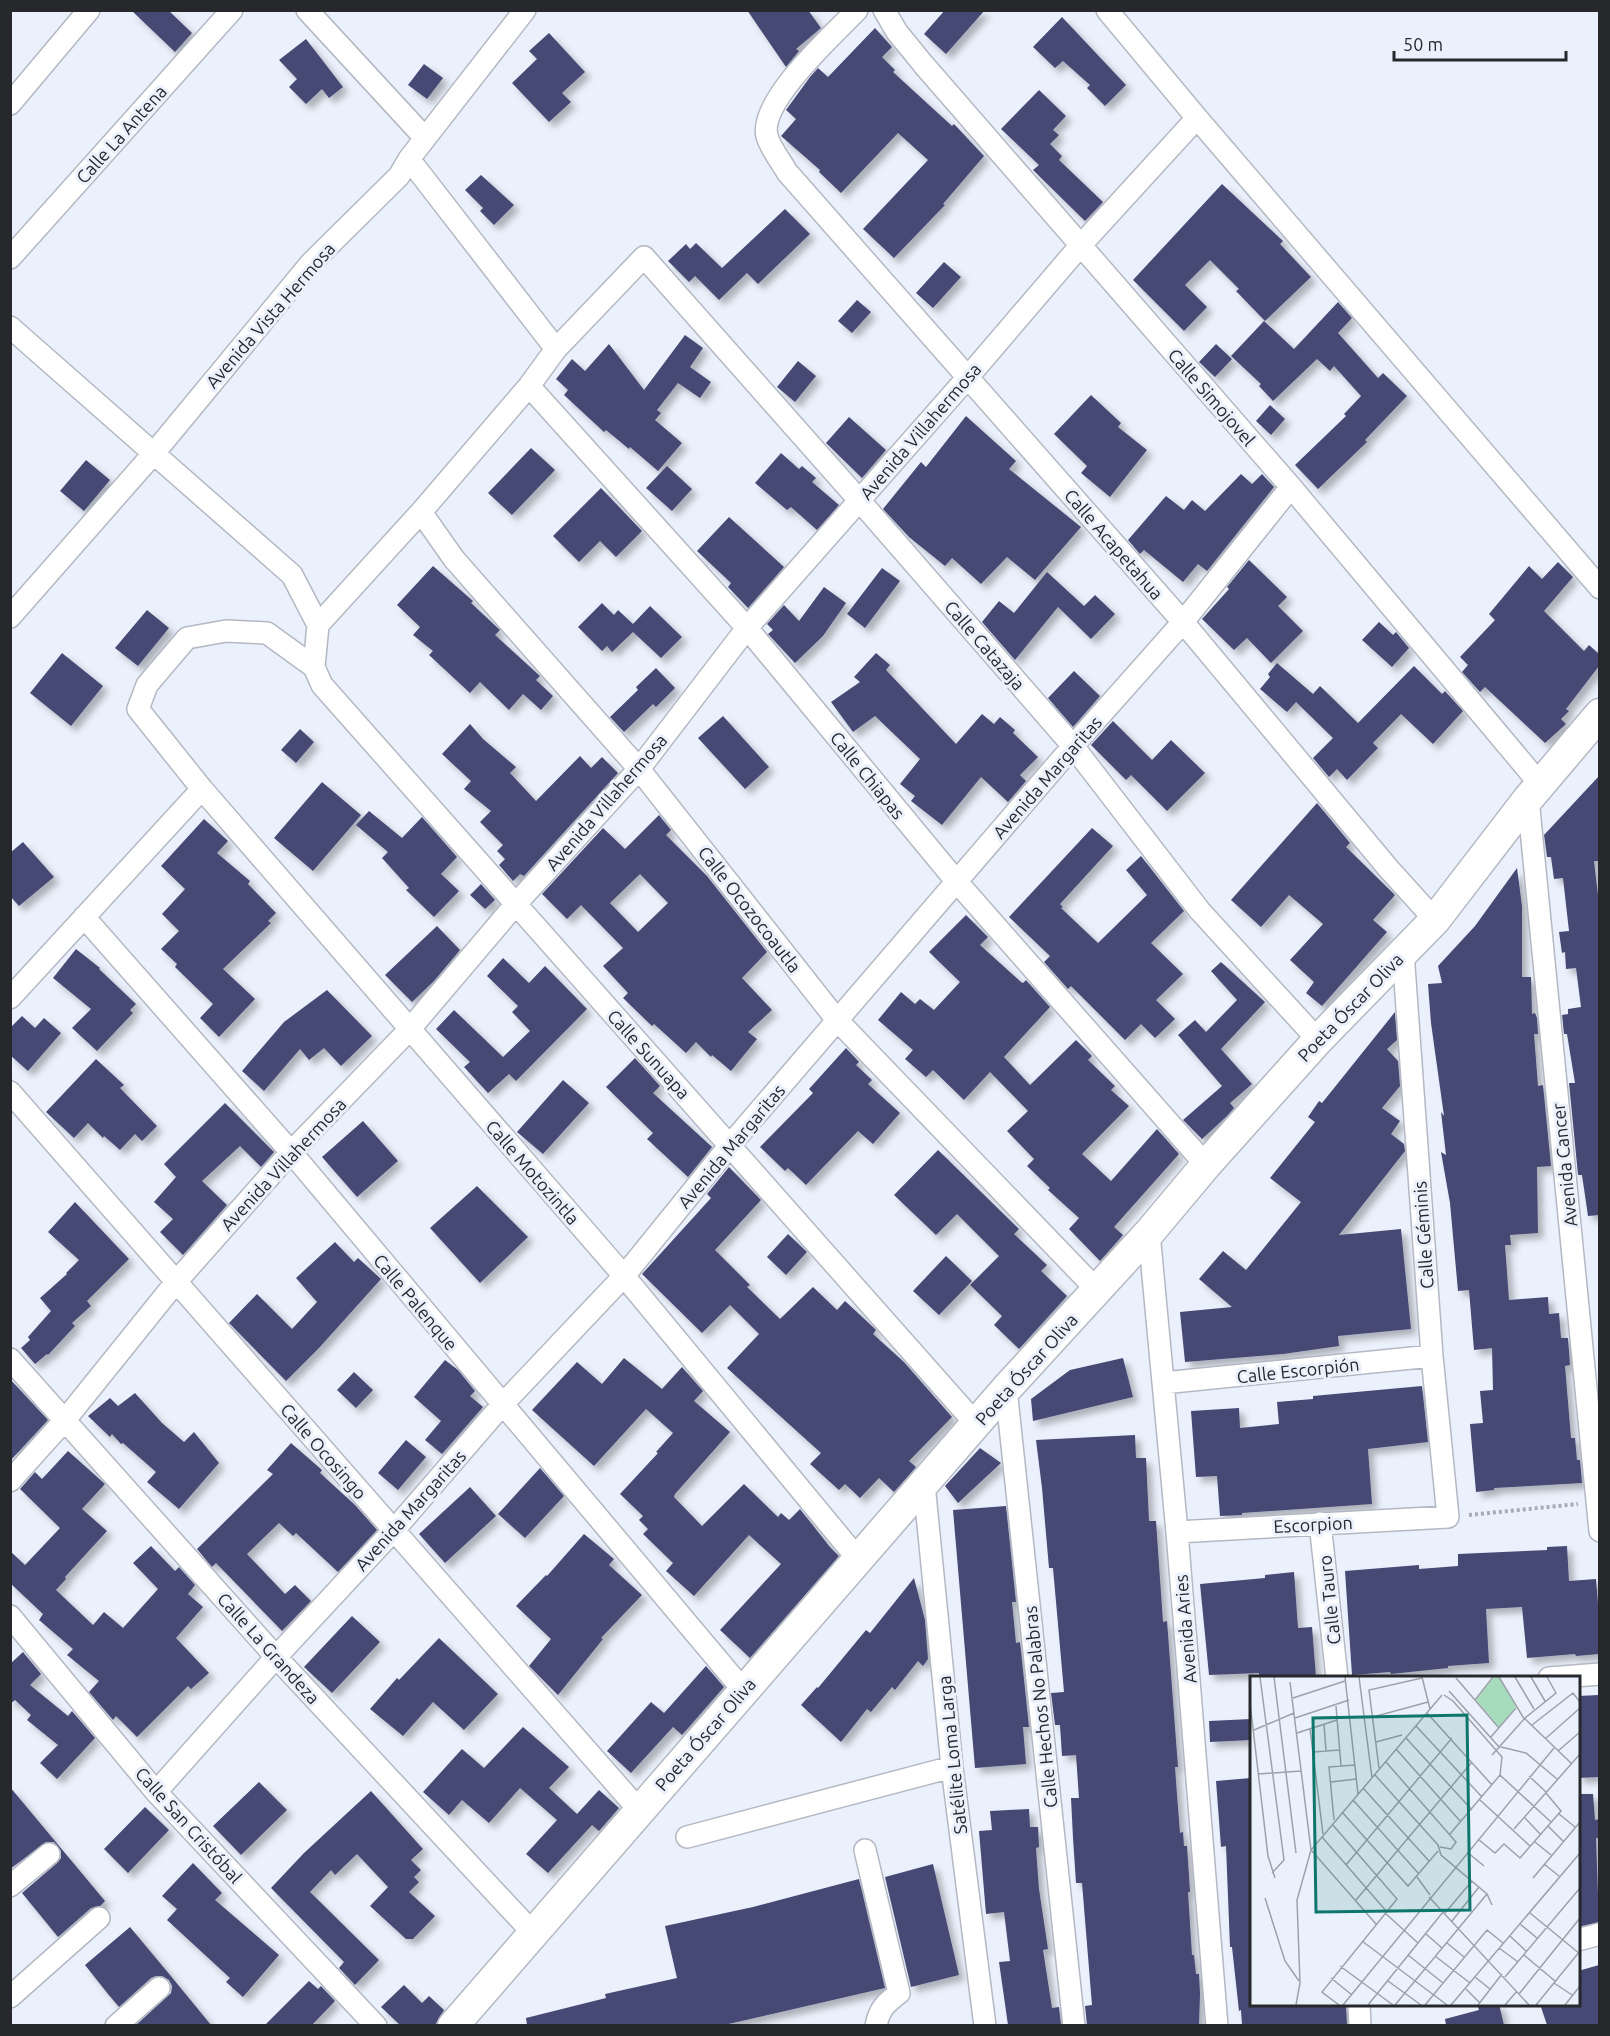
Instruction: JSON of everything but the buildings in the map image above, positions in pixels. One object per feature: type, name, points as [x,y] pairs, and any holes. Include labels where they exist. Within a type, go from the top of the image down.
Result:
[{"type":"street","points":[[10,104],[89,10]]},
{"type":"street","name":"Calle La Antena","points":[[10,258],[232,10]]},
{"type":"street","points":[[307,10],[425,138]]},
{"type":"street","name":"Avenida Vista Hermosa","points":[[14,604],[154,453],[311,263],[399,176],[409,159],[525,10]]},
{"type":"street","name":"Calle Acapetahua","points":[[857,10],[804,64],[785,89],[766,121],[767,137],[787,172],[1183,622],[1388,868],[1435,920]]},
{"type":"street","name":"Calle Simojovel","points":[[884,10],[897,32],[923,64],[1291,487],[1534,791]]},
{"type":"street","points":[[1107,10],[1599,588]]},
{"type":"street","name":"Avenida Villahermosa","points":[[10,1481],[65,1420],[176,1282],[291,1152],[409,1030],[515,905],[639,769],[747,628],[1080,246],[1197,118]]},
{"type":"street","points":[[318,625],[421,512],[528,386],[556,349],[409,159]]},
{"type":"street","name":"Calle Catazaja","points":[[556,349],[644,257],[1073,747],[1200,911],[1318,1040]]},
{"type":"street","points":[[10,327],[292,575],[318,625],[318,676]]},
{"type":"street","name":"Calle Chiapas","points":[[528,386],[747,628],[957,882],[1206,1165]]},
{"type":"street","name":"Avenida Margaritas","points":[[156,1792],[276,1657],[394,1530],[502,1405],[624,1276],[730,1145],[1183,622],[1291,487]]},
{"type":"street","name":"Calle Ocozocoautla","points":[[421,512],[454,559],[639,769],[837,1020],[1097,1290]]},
{"type":"street","name":"Calle Sunuapa","points":[[202,789],[138,709],[147,685],[187,638],[226,631],[267,633],[318,676],[515,905],[976,1424]]},
{"type":"street","name":"Poeta Óscar Oliva","points":[[453,2025],[1006,1389],[1149,1233],[1206,1165],[1318,1040],[1435,920],[1534,791],[1599,714]]},
{"type":"street","points":[[10,998],[202,789]]},
{"type":"street","name":"Calle Motozintla","points":[[202,789],[624,1276],[858,1559]]},
{"type":"street","name":"Avenida Cancer","points":[[1534,791],[1599,1531]]},
{"type":"street","name":"Calle Palenque","points":[[84,917],[291,1152],[744,1691]]},
{"type":"street","name":"Calle Géminis","points":[[1403,952],[1432,1356],[1448,1517]]},
{"type":"street","name":"Calle Ocosingo","points":[[10,1092],[639,1810]]},
{"type":"street","name":"Avenida Aries","points":[[1149,1233],[1177,1532],[1217,2025]]},
{"type":"street","name":"Calle Escorpión","points":[[1163,1383],[1432,1356]]},
{"type":"street","name":"Calle La Grandeza","points":[[10,1359],[276,1657],[533,1934]]},
{"type":"street","name":"Calle Hechos No Palabras","points":[[1006,1389],[1074,2025]]},
{"type":"street","name":"Satélite Loma Larga","points":[[924,1484],[952,1767],[985,2025]]},
{"type":"street","name":"Escorpion","points":[[1177,1532],[1448,1517]]},
{"type":"street","name":"Calle Tauro","points":[[1320,1523],[1337,1676]]},
{"type":"street","name":"Calle San Cristóbal","points":[[10,1616],[156,1792],[376,2025]]},
{"type":"street","points":[[1566,1676],[1599,1674]]},
{"type":"street","points":[[687,1837],[952,1767]]},
{"type":"street","points":[[865,1850],[899,1993],[883,2005],[876,2025]]},
{"type":"street","points":[[10,1886],[49,1854]]},
{"type":"street","points":[[10,1997],[99,1918]]},
{"type":"street","points":[[1580,1939],[1599,1934]]},
{"type":"street","points":[[116,2025],[159,1988]]},
{"type":"path","points":[[1448,1517],[1596,1502]]}]
